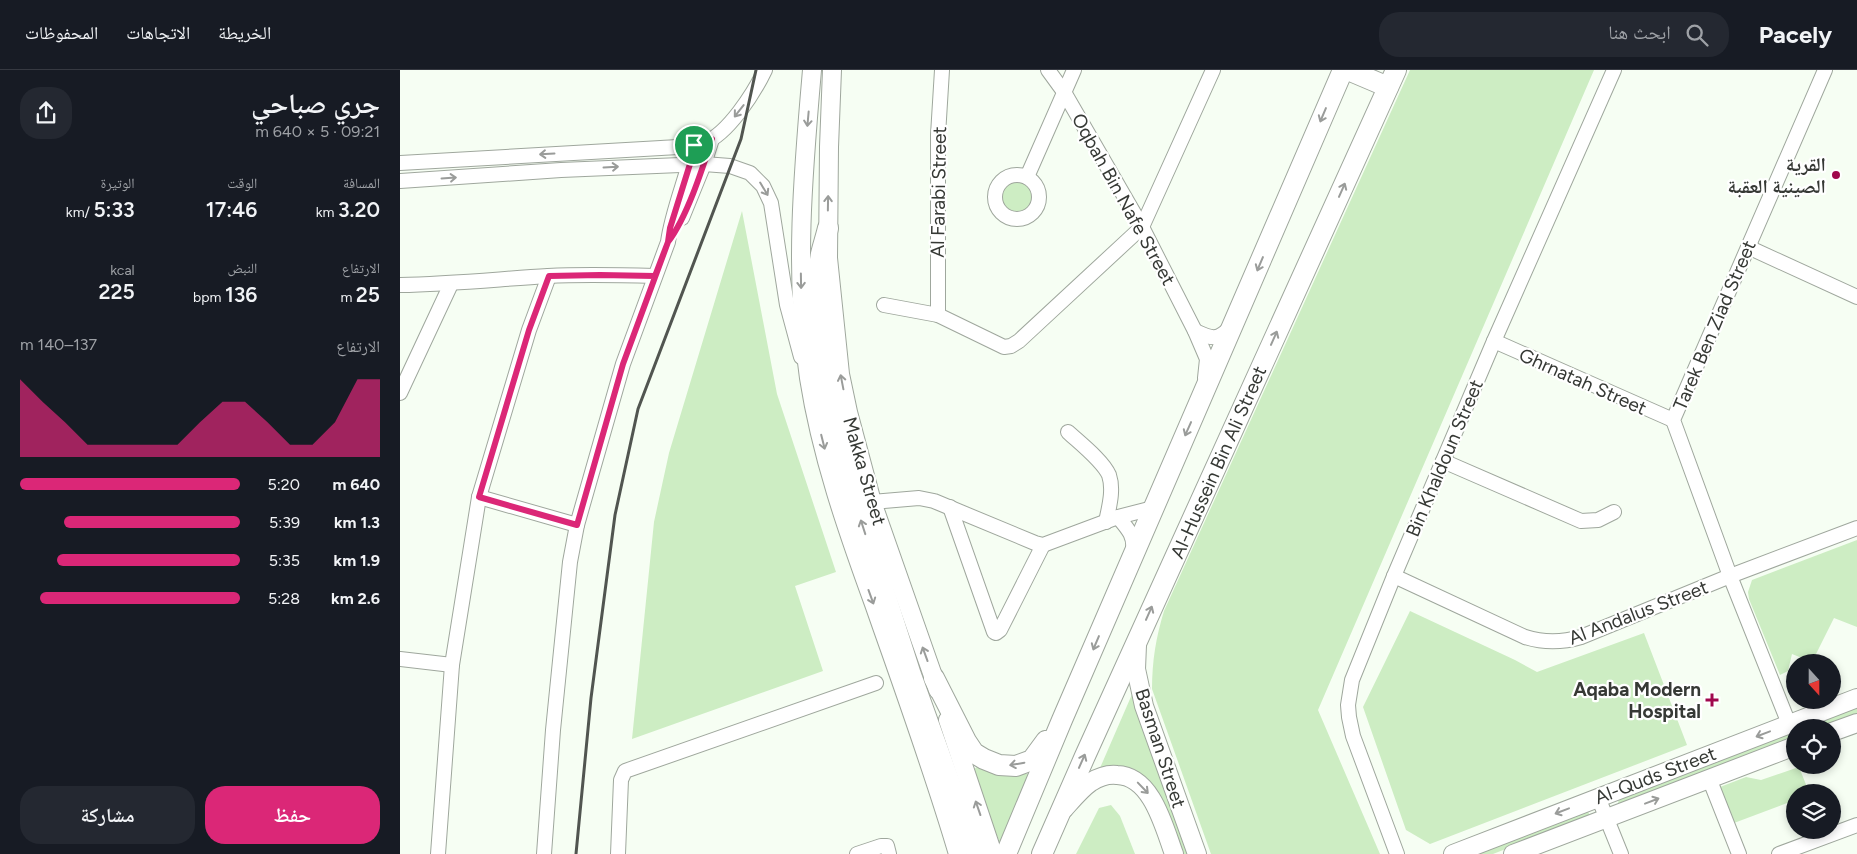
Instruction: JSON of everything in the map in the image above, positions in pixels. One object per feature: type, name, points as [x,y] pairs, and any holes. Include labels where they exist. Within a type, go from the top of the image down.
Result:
[{"type":"highway","points":[[1006,854],[1153,508],[1234,326],[1343,70]]},
{"type":"highway","points":[[1348,70],[1392,78]]},
{"type":"highway","name":"Al-Hussein Bin Ali Street","points":[[1042,854],[1392,78]]},
{"type":"highway","points":[[828,228],[820,262],[818,314],[826,389],[836,438],[844,469],[911,675],[977,854]]},
{"type":"highway","points":[[934,678],[974,753],[993,763],[1016,766],[1032,760],[1062,720]]},
{"type":"main road","name":"Makka Street","points":[[812,70],[805,152],[801,282],[809,378],[821,436],[847,529],[940,791],[958,854]]},
{"type":"main road","name":"Makka Street","points":[[832,70],[828,258],[840,374],[872,502],[994,854]]},
{"type":"main road","name":"Basman Street","points":[[1137,641],[1136,669],[1144,706],[1197,854]]},
{"type":"main road","name":"Al-Quds Street","points":[[1802,719],[1857,698]]},
{"type":"main road","points":[[1841,729],[1857,723]]},
{"type":"main road","name":"Al-Quds Street","points":[[1453,854],[1786,725]]},
{"type":"main road","name":"Al-Quds Street","points":[[1513,854],[1786,749]]},
{"type":"main road","name":"Basman Street","points":[[1060,813],[1078,793],[1096,779],[1112,775],[1132,778],[1152,798],[1174,854]]},
{"type":"street","points":[[400,163],[694,145],[712,139],[723,130],[742,107],[765,70]]},
{"type":"street","name":"Al Farabi Street","points":[[938,315],[938,135],[942,70]]},
{"type":"street","name":"Oqbah Bin Nafe Street","points":[[1048,70],[1064,92],[1142,228],[1195,331],[1206,359],[1203,395]]},
{"type":"street","points":[[1027,177],[1074,70]]},
{"type":"street","points":[[884,305],[938,315],[1004,347],[1011,346],[1019,341],[1142,228],[1214,70]]},
{"type":"street","name":"Bin Khaldoun Street","points":[[1397,854],[1353,736],[1348,705],[1352,680],[1494,341],[1614,70]]},
{"type":"street","name":"Tarek Ben Ziad Street","points":[[1787,719],[1730,576],[1673,420],[1825,70]]},
{"type":"street","points":[[668,242],[678,230],[712,139]]},
{"type":"street","points":[[544,854],[555,711],[570,562],[577,525],[623,364],[668,242],[670,228],[694,145]]},
{"type":"street","points":[[400,181],[561,170],[690,164],[730,166],[750,173],[757,178],[767,193],[773,213],[795,338],[809,378]]},
{"type":"street","points":[[1748,247],[1857,297]]},
{"type":"street","points":[[400,284],[451,284],[549,276],[655,276]]},
{"type":"street","points":[[438,854],[452,665],[479,497],[529,330],[549,276]]},
{"type":"street","points":[[400,393],[451,284]]},
{"type":"street","points":[[1195,331],[1212,338],[1220,337],[1234,326]]},
{"type":"street","name":"Ghrnatah Street","points":[[1494,341],[1673,420]]},
{"type":"street","points":[[1068,432],[1097,460],[1108,475],[1112,520]]},
{"type":"street","points":[[1443,461],[1581,521],[1598,520],[1614,512]]},
{"type":"street","points":[[479,497],[577,525]]},
{"type":"street","points":[[872,502],[919,498],[934,501],[1043,545],[1112,520],[1153,508]]},
{"type":"street","points":[[950,507],[994,632],[1000,630],[1043,545]]},
{"type":"street","points":[[1112,520],[1131,532],[1135,541],[1132,558]]},
{"type":"street","name":"Al Andalus Street","points":[[1394,576],[1524,637],[1553,642],[1581,637],[1730,576],[1857,528]]},
{"type":"street","points":[[400,659],[452,665]]},
{"type":"street","points":[[618,854],[621,780],[625,771],[876,682]]},
{"type":"street","points":[[1710,778],[1739,854]]},
{"type":"street","points":[[1598,797],[1621,854]]},
{"type":"street","points":[[1779,854],[1857,825]]},
{"type":"street","points":[[857,854],[881,846],[887,846],[889,854]]},
{"type":"green space","points":[[1410,70],[1594,70],[1318,710],[1380,854],[1211,854],[1152,689],[1155,649],[1159,630],[1164,611]]},
{"type":"green space","points":[[1017,177],[1031,183],[1037,197],[1031,211],[1017,217],[1003,211],[997,197],[1003,183]]},
{"type":"green space","points":[[742,211],[777,394],[836,572],[795,586],[823,671],[632,739],[654,522],[669,453]]},
{"type":"green space","points":[[1857,540],[1857,627],[1834,618],[1816,654],[1786,654],[1786,672],[1780,675],[1749,599],[1748,592],[1752,580]]},
{"type":"green space","points":[[1410,611],[1537,672],[1644,633],[1687,745],[1430,844],[1406,830],[1363,707]]},
{"type":"green space","points":[[1133,692],[1191,854],[1180,854],[1155,788],[1147,778],[1134,769],[1117,766],[1100,768]]},
{"type":"green space","points":[[1857,705],[1857,714],[1841,720],[1822,719]]},
{"type":"green space","points":[[1786,733],[1786,741],[1622,805],[1618,803],[1619,799]]},
{"type":"green space","points":[[977,767],[987,771],[1030,774],[1000,843],[971,771]]},
{"type":"green space","points":[[1786,771],[1786,774],[1802,774],[1806,784],[1786,784],[1786,803],[1734,823],[1720,787],[1746,777],[1761,780]]},
{"type":"green space","points":[[1111,805],[1120,816],[1135,854],[1076,854],[1099,808]]},
{"type":"green space","points":[[1586,807],[1590,816],[1493,854],[1466,854]]},
{"type":"railway","points":[[576,854],[591,698],[615,515],[638,409],[741,139],[756,70]]},
{"type":"place","name":"القرية الصينية العقبة","points":[[1836,175]]},
{"type":"place","name":"Aqaba Modern Hospital","points":[[1712,700]]},
{"type":"route","points":[[694,145],[670,228],[668,242],[655,276],[549,276],[529,330],[479,497],[577,525],[623,364],[668,242],[678,230],[712,139],[694,145]]}]
